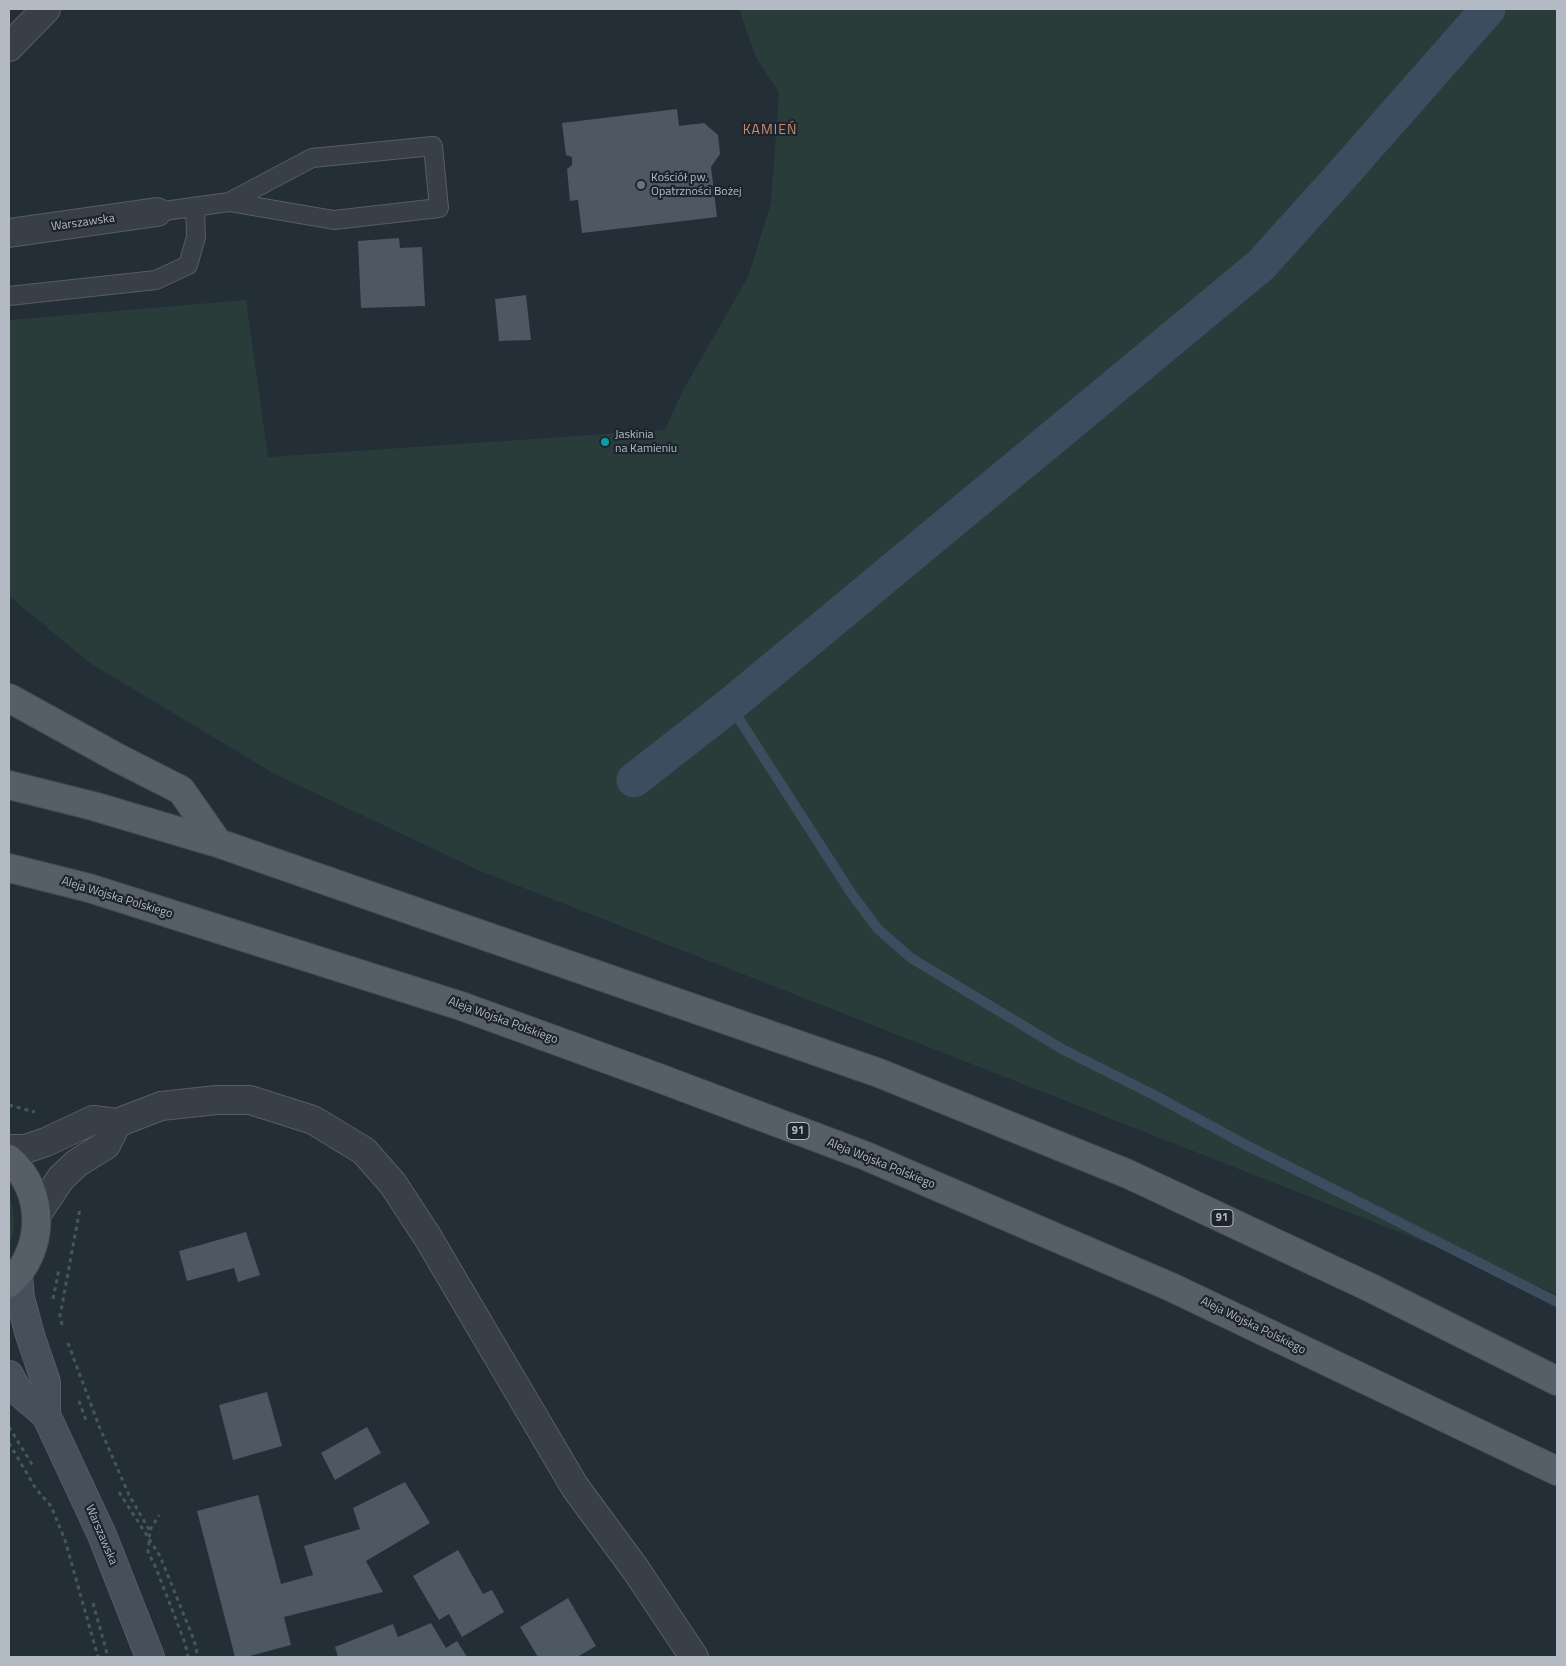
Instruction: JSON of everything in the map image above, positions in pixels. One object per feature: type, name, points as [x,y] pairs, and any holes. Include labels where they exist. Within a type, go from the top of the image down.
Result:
[{"type":"main road","points":[[9,698],[116,757],[181,790],[218,842]]},
{"type":"main road","points":[[9,785],[93,806],[218,842]]},
{"type":"main road","name":"91","points":[[218,842],[879,1073],[1128,1174],[1370,1288],[1557,1380]]},
{"type":"main road","name":"Aleja Wojska Polskiego","points":[[9,868],[89,888],[461,1006],[866,1156],[1171,1287],[1557,1471]]},
{"type":"main road","points":[[9,1159],[17,1166],[31,1189],[37,1214],[36,1236],[30,1256],[13,1279]]},
{"type":"street","points":[[9,47],[46,9]]},
{"type":"street","name":"Warszawska","points":[[9,233],[157,212]]},
{"type":"street","points":[[9,1149],[25,1149],[46,1142],[93,1120],[117,1123],[161,1106],[217,1100],[250,1100],[313,1120],[364,1151],[393,1184],[422,1229],[575,1487],[636,1570],[694,1657]]},
{"type":"street","points":[[37,1214],[61,1178],[77,1163],[106,1145],[117,1123]]},
{"type":"street","name":"Warszawska","points":[[13,1279],[46,1382],[46,1415]]},
{"type":"street","name":"Warszawska","points":[[9,1374],[18,1391],[46,1415],[102,1535],[150,1657]]},
{"type":"lane","points":[[157,212],[229,202],[334,220],[439,208],[433,146],[312,158],[229,202]]},
{"type":"lane","points":[[9,296],[156,280],[188,265],[196,237],[195,207]]},
{"type":"path","points":[[9,1105],[45,1116],[52,1122],[60,1135]]},
{"type":"path","points":[[63,1330],[60,1316],[85,1185],[84,1175],[77,1163]]},
{"type":"path","points":[[66,1338],[99,1426],[129,1495],[150,1531]]},
{"type":"path","points":[[76,1392],[88,1426]]},
{"type":"path","points":[[9,1443],[36,1489],[51,1506],[65,1540],[98,1657]]},
{"type":"path","points":[[117,1489],[160,1556],[194,1640],[198,1657]]},
{"type":"path","points":[[159,1515],[150,1531],[148,1552],[160,1576],[185,1643],[188,1657]]},
{"type":"green space","points":[[739,9],[1557,9],[1557,1294],[478,870],[273,773],[90,663],[9,596],[9,320],[246,300],[268,457],[665,430],[682,392],[748,277],[771,203],[779,92],[756,58]]},
{"type":"green space","points":[[9,1194],[14,1220],[13,1234],[9,1247]]},
{"type":"building","name":"Kościół pw. Opatrzności Bożej","points":[[677,109],[679,126],[704,123],[718,135],[720,154],[711,167],[717,217],[582,233],[578,200],[570,201],[567,169],[572,165],[572,157],[566,155],[562,123]]},
{"type":"building","points":[[399,238],[400,248],[422,247],[425,306],[361,308],[358,241]]},
{"type":"building","points":[[526,295],[531,340],[499,341],[495,299]]},
{"type":"building","points":[[246,1232],[260,1275],[238,1282],[234,1268],[187,1281],[179,1251]]},
{"type":"building","points":[[267,1392],[282,1446],[233,1460],[219,1405]]},
{"type":"building","points":[[367,1427],[381,1453],[335,1480],[321,1453]]},
{"type":"building","points":[[405,1482],[430,1523],[366,1561],[383,1592],[284,1617],[291,1645],[246,1657],[235,1657],[197,1511],[258,1495],[281,1584],[313,1575],[304,1546],[360,1529],[353,1508]]},
{"type":"building","points":[[458,1550],[483,1594],[492,1590],[504,1612],[462,1637],[449,1614],[439,1620],[413,1576]]},
{"type":"building","points":[[568,1598],[596,1646],[577,1657],[538,1657],[520,1627]]},
{"type":"building","points":[[431,1623],[446,1648],[457,1641],[467,1657],[338,1657],[335,1647],[393,1624],[398,1637]]},
{"type":"waterway","points":[[634,780],[730,705],[1261,265],[1488,9]]},
{"type":"waterway","points":[[730,705],[851,893],[878,929],[911,958],[1062,1049],[1154,1095],[1246,1145],[1557,1302]]},
{"type":"place","name":"Kościół pw. Opatrzności Bożej","points":[[641,185]]},
{"type":"place","name":"Jaskinia na Kamieniu","points":[[605,442]]},
{"type":"district","name":"KAMIEŃ","points":[[770,131]]}]
